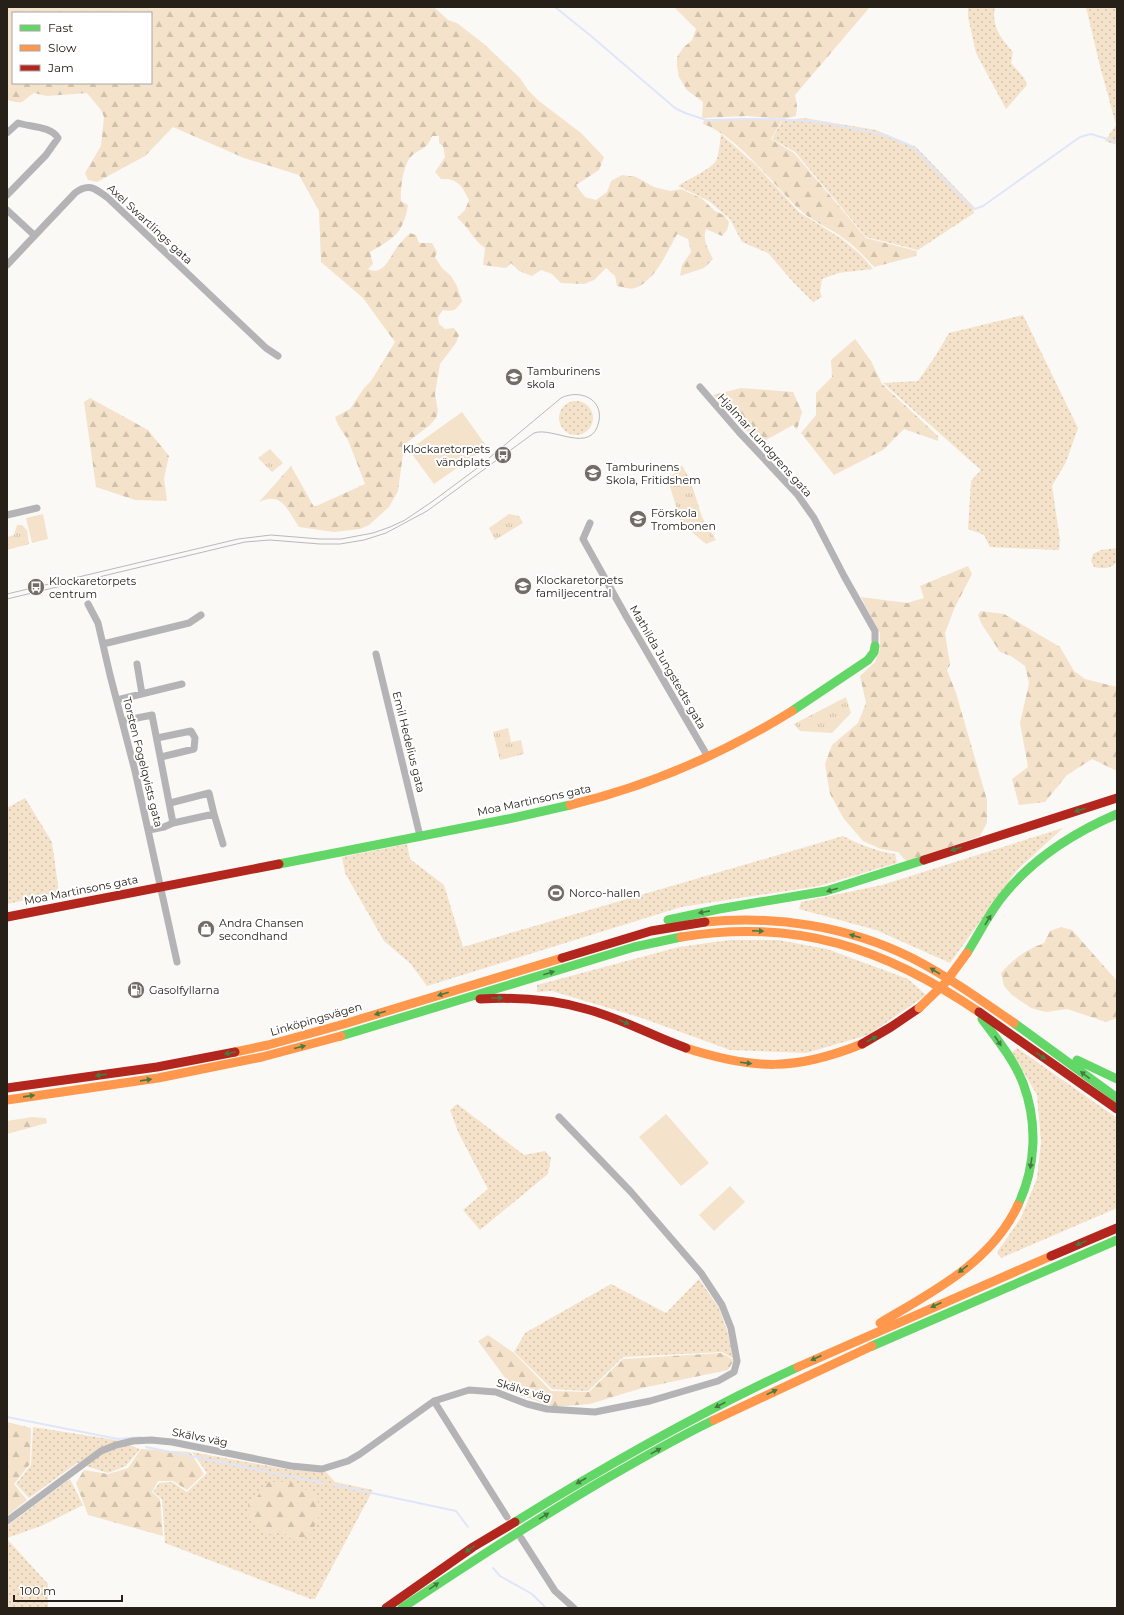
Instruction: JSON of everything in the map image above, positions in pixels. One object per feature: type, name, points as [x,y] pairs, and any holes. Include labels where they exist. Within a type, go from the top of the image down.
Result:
[{"type":"main road","name":"Moa Martinsons gata","points":[[7,917],[578,804],[628,789],[708,757],[768,727],[868,660],[874,652],[875,646]]},
{"type":"main road","points":[[624,939],[654,924],[678,918],[719,909],[826,892],[1117,798]]},
{"type":"main road","points":[[458,1000],[512,998],[551,1001],[573,1005],[607,1016],[706,1055],[729,1060],[773,1065],[814,1061],[834,1056],[855,1048],[897,1025],[919,1008],[945,983],[968,953],[1002,897],[1030,866],[1064,840],[1117,814]]},
{"type":"main road","points":[[624,939],[668,928],[726,920],[780,921],[826,928],[860,938],[898,952],[922,963],[1040,1041],[1117,1098]]},
{"type":"main road","points":[[458,1000],[634,947],[670,938],[726,931],[778,932],[824,939],[889,959],[918,973],[975,1009],[1117,1109]]},
{"type":"main road","name":"Linköpingsvägen","points":[[7,1088],[157,1067],[268,1045],[344,1024],[624,939]]},
{"type":"main road","name":"Linköpingsvägen","points":[[7,1100],[158,1078],[232,1064],[332,1038],[458,1000]]},
{"type":"main road","points":[[840,1347],[949,1280],[980,1256],[1005,1230],[1022,1199],[1027,1184],[1032,1155],[1033,1142],[1031,1112],[1023,1084],[1016,1068],[975,1009]]},
{"type":"main road","points":[[1040,1041],[1090,1068],[1117,1079]]},
{"type":"main road","points":[[386,1608],[473,1547],[614,1462],[740,1394],[840,1347],[1117,1228]]},
{"type":"main road","points":[[402,1608],[480,1556],[579,1494],[694,1430],[800,1379],[942,1314],[1117,1240]]},
{"type":"street","points":[[7,133],[18,123],[51,131],[56,134],[58,138],[46,155],[7,195]]},
{"type":"street","name":"Axel Swartlings gata","points":[[7,265],[34,235],[82,188],[90,187],[97,189],[266,348],[278,356]]},
{"type":"street","points":[[7,210],[34,235]]},
{"type":"street","name":"Hjalmar Lundgrens gata","points":[[700,387],[797,494],[814,518],[875,631],[875,646]]},
{"type":"street","points":[[7,515],[37,508]]},
{"type":"street","name":"Mathilda Jungstedts gata","points":[[590,523],[583,539],[708,757]]},
{"type":"street","name":"Torsten Fogelqvists gata","points":[[88,604],[98,623],[149,830],[161,886]]},
{"type":"street","points":[[103,644],[189,623],[201,615]]},
{"type":"street","name":"Emil Hedelius gata","points":[[376,654],[420,836]]},
{"type":"street","points":[[137,664],[142,694]]},
{"type":"street","points":[[117,700],[182,684]]},
{"type":"street","points":[[122,721],[152,715],[174,823]]},
{"type":"street","points":[[157,738],[191,731],[194,738],[194,749],[161,757]]},
{"type":"street","points":[[170,803],[209,793],[222,844]]},
{"type":"street","points":[[149,830],[164,828],[174,823],[214,814]]},
{"type":"street","points":[[161,886],[177,962]]},
{"type":"street","name":"Skälvs väg","points":[[7,1521],[101,1451],[116,1445],[133,1441],[151,1440],[172,1442],[291,1466],[322,1469],[348,1461],[360,1454],[434,1401],[469,1390],[496,1392],[527,1404],[547,1409],[595,1412],[650,1401],[718,1381],[734,1372],[737,1361],[731,1328],[722,1305],[701,1273],[631,1192],[558,1117]]},
{"type":"street","points":[[434,1401],[507,1516]]},
{"type":"street","points":[[521,1538],[555,1591],[574,1608]]},
{"type":"green space","points":[[7,7],[434,7],[448,20],[457,23],[484,44],[520,78],[528,90],[539,101],[581,133],[604,157],[599,170],[576,185],[585,197],[596,200],[607,192],[611,181],[622,175],[636,177],[654,187],[671,191],[681,189],[701,198],[715,211],[724,215],[729,222],[727,230],[722,236],[706,229],[705,240],[713,259],[704,268],[680,276],[682,265],[691,252],[688,239],[677,234],[665,257],[654,273],[642,285],[633,289],[617,286],[615,276],[606,268],[594,280],[584,284],[561,283],[552,274],[541,270],[532,276],[519,271],[511,263],[506,268],[483,265],[485,248],[457,218],[465,210],[469,200],[459,184],[452,180],[441,179],[435,172],[445,157],[443,146],[439,143],[439,136],[432,136],[425,147],[416,152],[410,158],[404,172],[401,201],[408,205],[403,223],[391,239],[370,252],[373,264],[368,269],[373,271],[378,270],[386,265],[397,247],[410,233],[416,235],[419,243],[432,243],[437,252],[435,257],[442,268],[451,276],[457,286],[462,301],[454,310],[443,310],[438,317],[439,324],[445,329],[454,328],[459,335],[456,343],[440,364],[435,394],[438,411],[436,418],[404,447],[398,491],[389,507],[369,525],[360,529],[334,532],[299,527],[284,504],[273,499],[267,499],[259,502],[291,466],[314,507],[365,484],[348,440],[338,425],[335,417],[350,409],[364,388],[371,381],[395,342],[363,298],[321,262],[319,211],[299,175],[244,158],[173,127],[145,156],[97,182],[88,180],[85,173],[101,146],[104,117],[101,110],[87,93],[47,96],[34,93],[22,102],[7,100]]},
{"type":"green space","points":[[674,7],[870,7],[795,95],[797,106],[796,116],[784,119],[747,116],[702,118],[703,102],[687,90],[679,77],[677,66],[677,57],[683,48],[692,40],[696,29]]},
{"type":"green space","points":[[968,7],[995,7],[994,20],[998,32],[1013,52],[1011,63],[1024,78],[1027,85],[1006,109],[976,53],[968,17]]},
{"type":"green space","points":[[1086,7],[1117,7],[1117,145],[1105,141],[1116,125]]},
{"type":"green space","points":[[747,118],[782,120],[771,139],[794,153],[866,238],[917,251],[916,256],[874,267],[860,252],[838,234],[804,213],[742,150],[729,139],[716,130],[703,124],[704,120]]},
{"type":"green space","points":[[804,118],[876,130],[916,147],[973,206],[974,213],[918,250],[866,237],[795,152],[772,139],[782,121]]},
{"type":"green space","points":[[721,134],[756,165],[799,212],[842,239],[861,255],[873,269],[838,273],[822,279],[820,292],[822,297],[813,302],[768,253],[742,242],[730,219],[709,201],[678,186],[715,163],[718,156]]},
{"type":"green space","points":[[1023,315],[1078,428],[1066,462],[1052,486],[1060,540],[1059,550],[990,547],[984,535],[968,529],[971,481],[981,470],[883,383],[918,381],[949,333]]},
{"type":"green space","points":[[855,339],[871,361],[882,384],[938,436],[938,441],[904,429],[883,450],[834,475],[801,433],[816,415],[816,393],[832,377],[831,360]]},
{"type":"green space","points":[[741,388],[793,392],[802,412],[797,430],[793,425],[759,444],[713,395]]},
{"type":"green space","points":[[90,398],[148,430],[169,456],[164,478],[167,501],[135,500],[96,487],[84,402]]},
{"type":"green space","points":[[576,401],[582,402],[588,406],[592,412],[592,424],[588,430],[582,434],[576,435],[570,434],[564,430],[560,424],[559,418],[560,412],[564,406],[570,402]]},
{"type":"green space","points":[[462,412],[487,447],[434,484],[409,450]]},
{"type":"green space","points":[[270,449],[283,463],[272,472],[258,458]]},
{"type":"green space","points":[[682,465],[691,482],[702,517],[716,540],[706,544],[681,523],[668,480]]},
{"type":"green space","points":[[43,514],[48,539],[32,543],[26,518]]},
{"type":"green space","points":[[509,514],[519,516],[523,523],[495,540],[489,528]]},
{"type":"green space","points":[[17,525],[22,525],[27,530],[29,544],[7,550],[7,537],[14,535]]},
{"type":"green space","points":[[1117,548],[1117,562],[1106,568],[1094,567],[1091,561],[1093,554],[1101,550]]},
{"type":"green space","points":[[968,566],[972,574],[954,609],[945,633],[950,665],[947,670],[956,693],[987,800],[987,823],[980,836],[907,862],[898,852],[881,849],[863,841],[844,819],[830,794],[825,764],[832,745],[858,723],[866,703],[860,676],[875,662],[880,649],[880,633],[861,597],[907,603],[924,598],[920,586]]},
{"type":"green space","points":[[981,611],[1004,614],[1060,647],[1074,671],[1085,679],[1117,687],[1117,771],[1092,759],[1067,775],[1045,802],[1019,805],[1012,779],[1028,767],[1020,723],[1029,683],[1025,666],[1011,656],[1000,652],[981,623],[978,615]]},
{"type":"green space","points":[[846,697],[851,713],[832,733],[800,731],[794,724]]},
{"type":"green space","points":[[508,728],[511,742],[521,740],[524,754],[500,760],[493,732]]},
{"type":"green space","points":[[25,798],[52,842],[59,893],[7,904],[7,808]]},
{"type":"green space","points":[[1063,828],[1017,870],[950,963],[876,930],[799,909],[801,902],[882,885]]},
{"type":"green space","points":[[843,836],[868,847],[895,854],[897,863],[819,886],[681,907],[427,986],[410,963],[384,941],[345,873],[342,857],[407,844],[410,859],[444,885],[463,947]]},
{"type":"green space","points":[[1061,927],[1072,930],[1117,981],[1117,1018],[1106,1022],[1067,1009],[1046,1012],[1031,1008],[1012,995],[1004,986],[1001,973],[1021,955],[1044,943],[1050,931]]},
{"type":"green space","points":[[730,940],[778,940],[827,949],[908,979],[926,995],[868,1035],[806,1053],[730,1050],[642,1018],[552,991],[537,992],[537,985],[679,947]]},
{"type":"green space","points":[[1017,1048],[1117,1118],[1117,1208],[1001,1258],[997,1252],[1021,1218],[1037,1178],[1041,1142],[1037,1095],[1012,1052]]},
{"type":"green space","points":[[457,1104],[524,1155],[545,1151],[551,1158],[548,1174],[480,1230],[463,1210],[488,1189],[459,1134],[450,1110]]},
{"type":"green space","points":[[666,1114],[709,1163],[681,1186],[639,1137]]},
{"type":"green space","points":[[32,1117],[46,1118],[47,1123],[7,1134],[7,1121]]},
{"type":"green space","points":[[730,1186],[745,1202],[714,1231],[699,1215]]},
{"type":"green space","points":[[699,1279],[719,1308],[728,1333],[734,1359],[722,1352],[623,1357],[588,1391],[552,1389],[514,1352],[525,1333],[611,1284],[666,1313]]},
{"type":"green space","points":[[488,1335],[514,1353],[551,1391],[589,1392],[623,1359],[721,1353],[734,1360],[728,1370],[642,1388],[590,1404],[554,1407],[517,1394],[478,1341]]},
{"type":"green space","points":[[7,1422],[31,1428],[30,1464],[14,1484],[27,1500],[7,1516]]},
{"type":"green space","points":[[33,1427],[116,1440],[140,1449],[126,1466],[108,1473],[77,1463],[29,1498],[16,1484],[31,1465]]},
{"type":"green space","points":[[141,1449],[190,1452],[204,1474],[187,1490],[173,1481],[158,1481],[152,1492],[160,1499],[163,1536],[88,1515],[76,1483],[84,1470],[108,1474],[128,1468]]},
{"type":"green space","points":[[192,1452],[291,1470],[326,1472],[335,1482],[373,1490],[315,1599],[311,1599],[165,1543],[162,1499],[153,1492],[159,1483],[172,1482],[187,1492],[207,1473]],"holes":[[[257,1497],[290,1538],[283,1531],[248,1503]]]},
{"type":"green space","points":[[70,1479],[83,1505],[41,1526],[7,1538],[7,1526]]},
{"type":"green space","points":[[268,1482],[292,1482],[314,1494],[322,1510],[311,1534],[296,1542],[283,1531],[266,1535],[250,1520],[248,1503],[257,1497]]},
{"type":"green space","points":[[7,1539],[48,1584],[48,1608],[7,1608]]},
{"type":"waterway","points":[[555,7],[675,108],[685,113],[706,120],[771,119],[821,122],[885,135],[909,145],[916,150],[962,198],[975,209],[983,206],[1080,137],[1091,134],[1117,142]]},
{"type":"waterway","points":[[7,1417],[118,1439],[141,1437]]},
{"type":"waterway","points":[[146,1447],[323,1483]]},
{"type":"waterway","points":[[334,1485],[456,1511],[468,1527]]},
{"type":"waterway","points":[[493,1568],[500,1576],[532,1594],[546,1608]]},
{"type":"tram line","points":[[7,594],[238,539],[271,535],[341,539],[373,533],[405,520],[433,501],[476,469],[561,398],[568,395],[582,395],[593,401],[597,406],[599,421],[595,431],[589,437],[571,438],[551,433],[534,433],[427,511],[386,533],[364,540],[340,544],[270,540],[245,542],[7,599]]},
{"type":"traffic: fast","points":[[792,711],[868,660],[874,652],[875,646]]},
{"type":"traffic: fast","points":[[279,864],[508,819],[570,805]]},
{"type":"traffic: fast","points":[[967,953],[998,903],[1027,870],[1041,858],[1070,838],[1117,814]]},
{"type":"traffic: fast","points":[[668,920],[719,909],[826,891],[924,860]]},
{"type":"traffic: fast","points":[[341,1036],[634,947],[681,937]]},
{"type":"traffic: fast","points":[[982,1019],[1015,1066],[1028,1098],[1033,1129],[1033,1145],[1028,1176],[1018,1205]]},
{"type":"traffic: fast","points":[[1014,1023],[1117,1098]]},
{"type":"traffic: fast","points":[[1077,1060],[1117,1079]]},
{"type":"traffic: fast","points":[[872,1346],[1117,1240]]},
{"type":"traffic: fast","points":[[515,1522],[654,1440],[725,1402],[798,1367]]},
{"type":"traffic: fast","points":[[402,1608],[501,1543],[577,1496],[658,1449],[714,1420]]},
{"type":"traffic: slow","points":[[570,805],[628,788],[685,767],[766,727],[792,711]]},
{"type":"traffic: slow","points":[[705,922],[731,920],[784,922],[811,925],[862,938],[888,947],[925,965],[1014,1023]]},
{"type":"traffic: slow","points":[[681,937],[723,932],[763,932],[801,936],[838,943],[874,955],[909,971],[944,990],[979,1012]]},
{"type":"traffic: slow","points":[[919,1008],[945,983],[967,953]]},
{"type":"traffic: slow","points":[[235,1052],[268,1045],[344,1024],[562,958]]},
{"type":"traffic: slow","points":[[7,1100],[158,1078],[262,1057],[341,1036]]},
{"type":"traffic: slow","points":[[686,1048],[710,1055],[754,1064],[774,1064],[795,1063],[816,1059],[862,1044]]},
{"type":"traffic: slow","points":[[880,1323],[920,1300],[976,1260],[992,1244],[1018,1205]]},
{"type":"traffic: slow","points":[[798,1367],[1051,1256]]},
{"type":"traffic: slow","points":[[714,1420],[872,1346]]},
{"type":"traffic: jam","points":[[924,860],[1117,798]]},
{"type":"traffic: jam","points":[[7,917],[279,864]]},
{"type":"traffic: jam","points":[[562,958],[651,931],[705,922]]},
{"type":"traffic: jam","points":[[480,999],[507,998],[547,1001],[573,1006],[612,1017],[686,1048]]},
{"type":"traffic: jam","points":[[862,1044],[919,1008]]},
{"type":"traffic: jam","points":[[979,1012],[1117,1109]]},
{"type":"traffic: jam","points":[[7,1088],[157,1067],[235,1052]]},
{"type":"traffic: jam","points":[[1051,1256],[1117,1228]]},
{"type":"traffic: jam","points":[[386,1608],[473,1547],[515,1522]]},
{"type":"place","name":"Tamburinens skola","points":[[514,377]]},
{"type":"place","name":"Klockaretorpets vändplats","points":[[503,455]]},
{"type":"place","name":"Tamburinens Skola, Fritidshem","points":[[593,473]]},
{"type":"place","name":"Förskola Trombonen","points":[[638,519]]},
{"type":"place","name":"Klockaretorpets familjecentral","points":[[523,586]]},
{"type":"place","name":"Klockaretorpets centrum","points":[[36,587]]},
{"type":"place","name":"Norco-hallen","points":[[556,893]]},
{"type":"place","name":"Andra Chansen secondhand","points":[[206,929]]},
{"type":"place","name":"Gasolfyllarna","points":[[136,990]]}]
